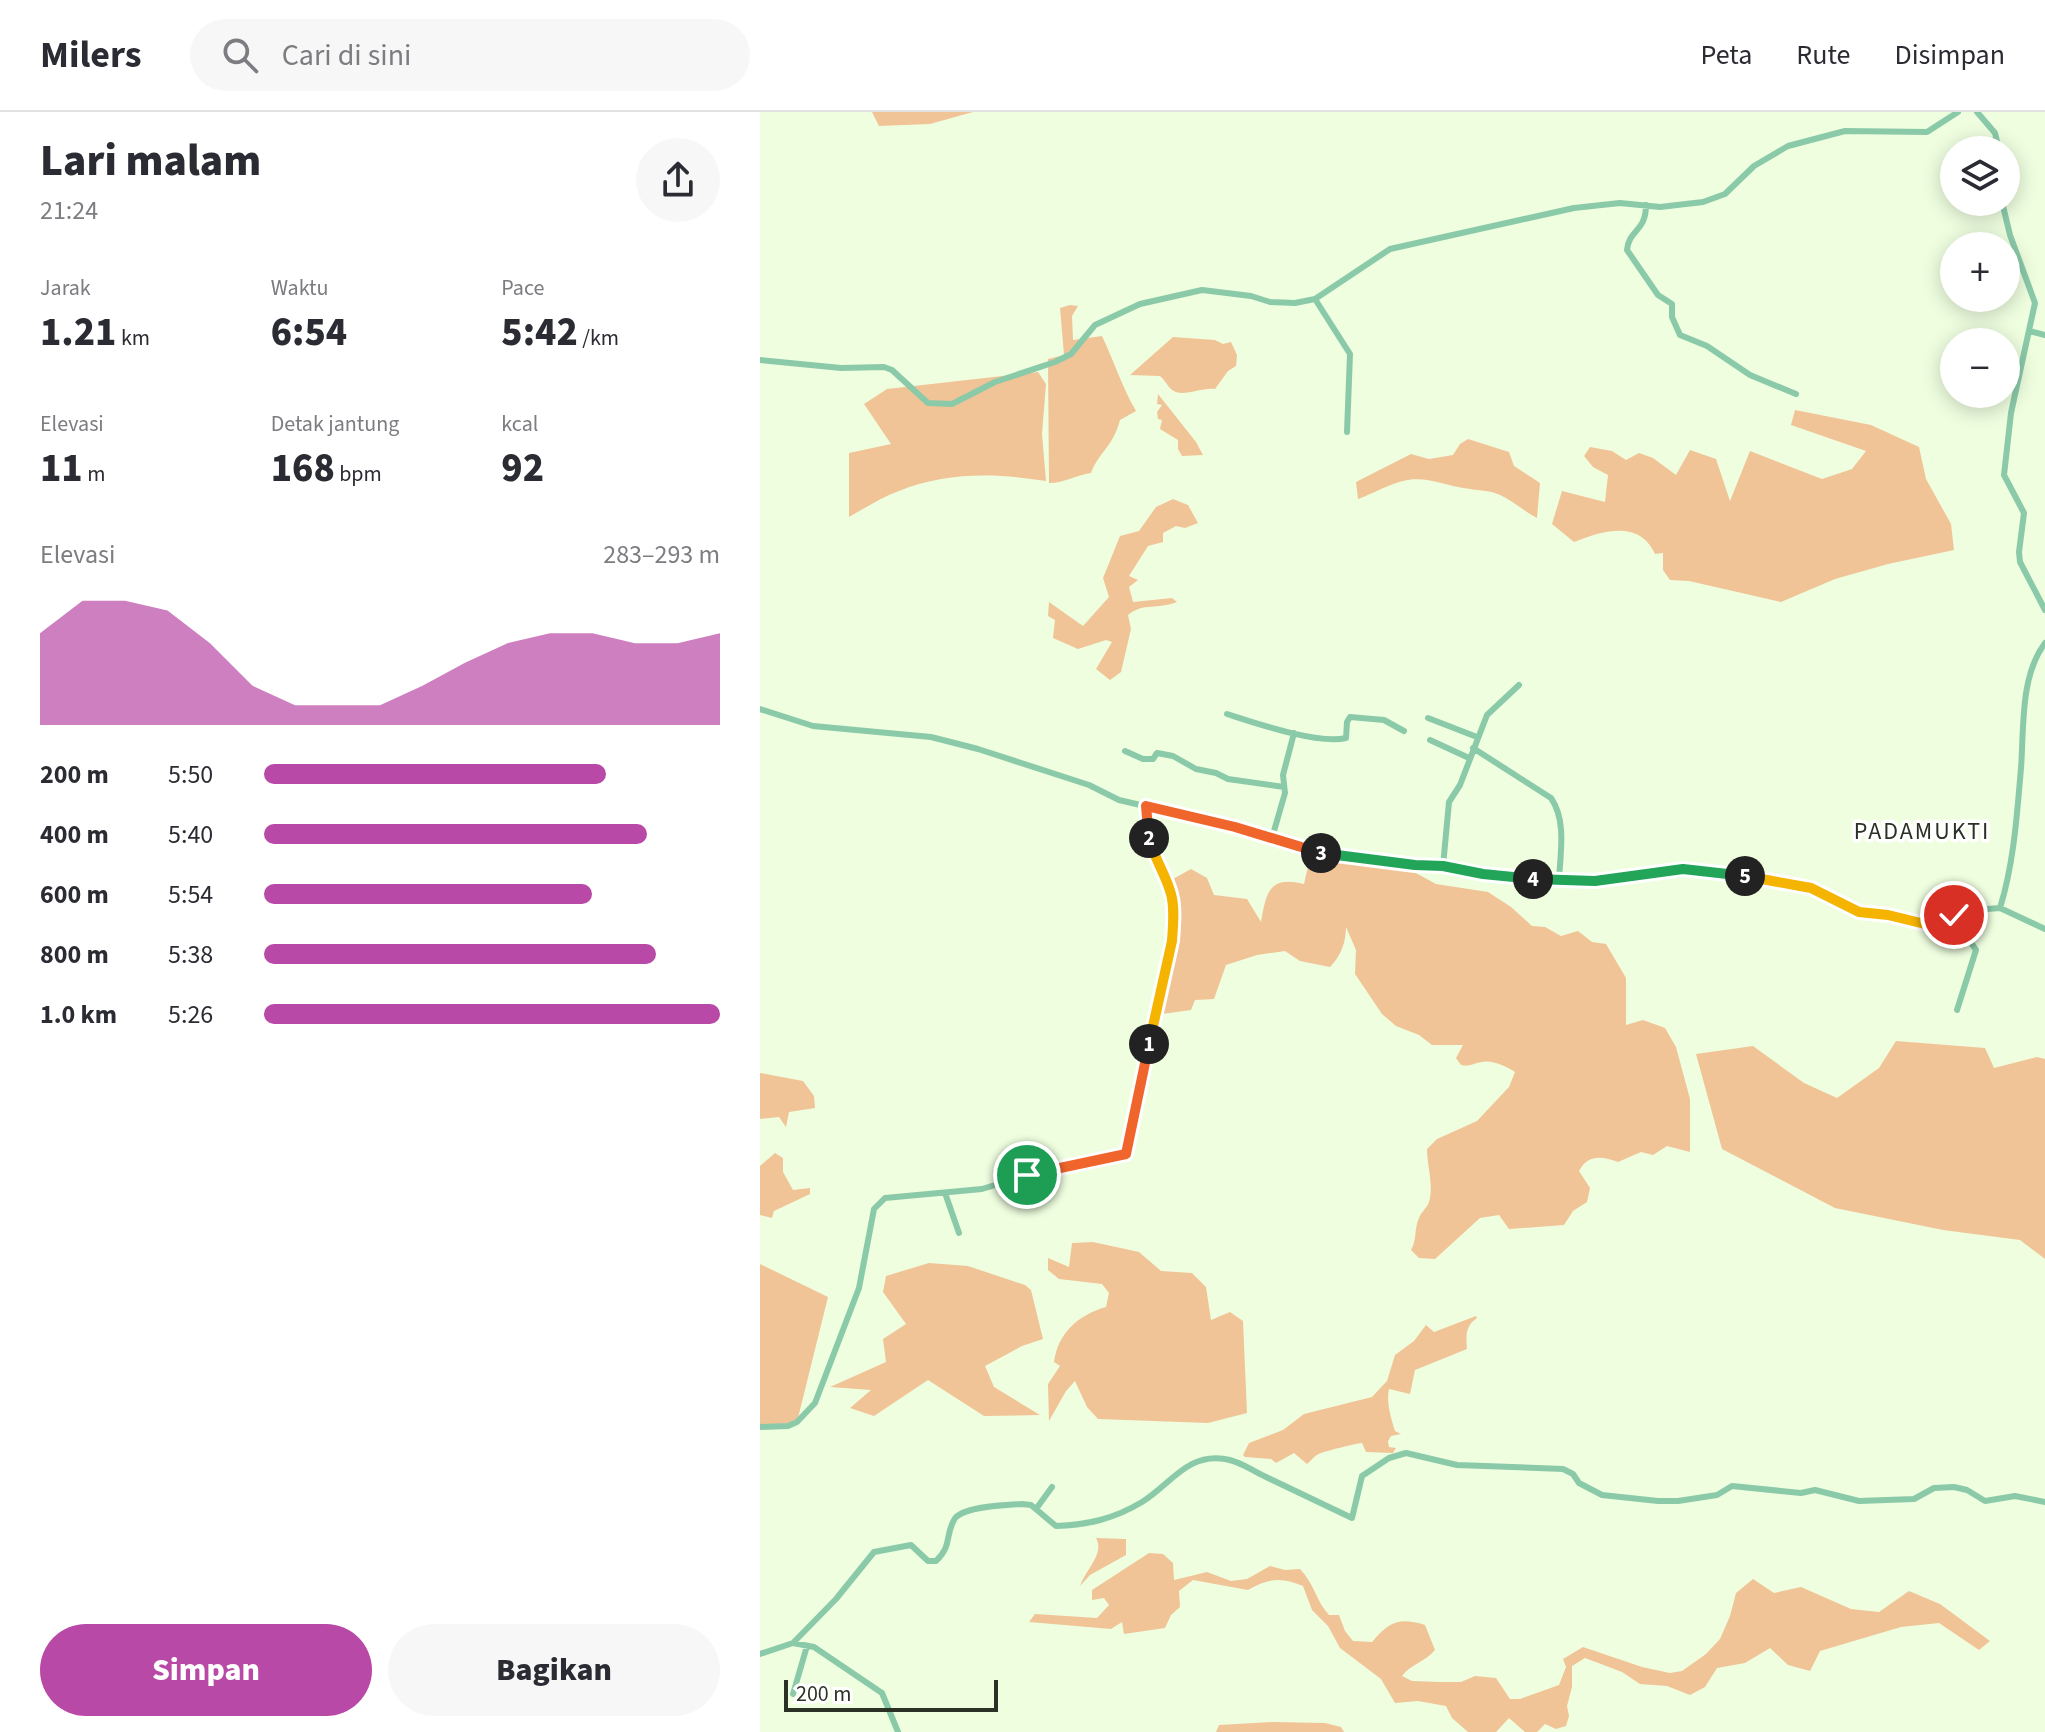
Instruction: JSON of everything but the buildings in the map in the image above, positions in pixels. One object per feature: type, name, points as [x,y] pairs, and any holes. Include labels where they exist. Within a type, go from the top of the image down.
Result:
[{"type":"street","points":[[760,360],[841,368],[884,367],[892,370],[928,403],[952,404],[995,382],[1071,354],[1095,325],[1140,304],[1202,290],[1251,296],[1270,302],[1295,303],[1315,299],[1390,249],[1574,208],[1631,203],[1666,206],[1717,198],[1754,166],[1797,143],[1845,131],[1927,132],[1958,112]]},
{"type":"street","points":[[1977,112],[1996,136]]},
{"type":"street","points":[[1646,205],[1644,224],[1631,237],[1627,250],[1658,295],[1672,304],[1672,317],[1680,335],[1707,346],[1750,375],[1796,394]]},
{"type":"street","points":[[2006,216],[2035,306],[2011,413],[2004,475],[2024,513],[2020,562],[2045,610]]},
{"type":"street","points":[[2033,294],[2045,293]]},
{"type":"street","points":[[1315,299],[1350,354],[1347,432]]},
{"type":"street","points":[[2030,331],[2045,335]]},
{"type":"street","points":[[2000,908],[2009,877],[2026,698],[2036,656],[2045,643]]},
{"type":"street","points":[[1443,866],[1449,804],[1464,777],[1477,737],[1488,713],[1519,685]]},
{"type":"street","points":[[760,709],[833,730],[857,729],[931,737],[1089,785],[1119,800],[1235,827],[1330,856],[1559,881],[1595,881],[1667,870],[1709,870],[1800,885],[1859,912],[1925,924],[1938,923],[1962,911],[2000,908],[2045,929]]},
{"type":"street","points":[[1227,714],[1261,726],[1332,740],[1347,736],[1350,717],[1381,720],[1404,731]]},
{"type":"street","points":[[1428,718],[1477,737]]},
{"type":"street","points":[[1272,838],[1285,793],[1283,775],[1294,733]]},
{"type":"street","points":[[1430,740],[1469,758]]},
{"type":"street","points":[[1473,748],[1551,798],[1559,808],[1559,881]]},
{"type":"street","points":[[1125,751],[1145,759],[1153,759],[1157,753],[1170,755],[1196,769],[1229,779],[1284,787]]},
{"type":"street","points":[[760,1427],[788,1426],[797,1422],[815,1403],[859,1288],[871,1237],[872,1218],[878,1203],[885,1198],[982,1189],[1041,1171],[1126,1154],[1172,941],[1172,897],[1149,840],[1146,806]]},
{"type":"street","points":[[1957,1010],[1976,950],[1966,935],[1962,911]]},
{"type":"street","points":[[945,1193],[959,1233]]},
{"type":"street","points":[[760,1654],[793,1643],[836,1599],[874,1552],[911,1545],[928,1561],[936,1561],[945,1553],[953,1521],[964,1511],[1022,1504],[1031,1505],[1056,1526],[1101,1522],[1142,1502],[1181,1468],[1200,1460],[1224,1459],[1247,1465],[1352,1518],[1362,1476],[1389,1458],[1406,1453],[1457,1465],[1563,1469],[1573,1474],[1579,1483],[1602,1495],[1658,1501],[1717,1495],[1732,1486],[1801,1493],[1815,1490],[1859,1501],[1914,1499],[1934,1488],[1954,1487],[1967,1490],[1985,1501],[2015,1496],[2045,1502]]},
{"type":"street","points":[[1036,1509],[1052,1487]]},
{"type":"street","points":[[793,1643],[807,1646],[882,1693],[898,1732]]},
{"type":"street","points":[[793,1694],[807,1646]]},
{"type":"shaded area","points":[[872,112],[973,112],[930,124],[879,126]]},
{"type":"shaded area","points":[[1078,306],[1072,316],[1073,340],[1102,336],[1136,411],[1120,420],[1114,437],[1091,473],[1049,483],[1048,359],[1064,355],[1060,308]]},
{"type":"shaded area","points":[[1173,337],[1215,340],[1223,344],[1231,342],[1237,355],[1236,366],[1228,371],[1215,389],[1183,393],[1172,390],[1160,376],[1130,375]]},
{"type":"shaded area","points":[[1038,372],[1046,384],[1042,434],[1046,481],[990,476],[935,480],[893,493],[849,517],[849,453],[891,444],[864,404],[887,389]]},
{"type":"shaded area","points":[[1158,394],[1203,455],[1182,456],[1178,440],[1160,429],[1162,420],[1158,419],[1157,412],[1162,405],[1157,404]]},
{"type":"shaded area","points":[[1795,410],[1871,425],[1919,447],[1926,479],[1951,524],[1954,550],[1835,579],[1781,602],[1689,581],[1670,580],[1663,570],[1663,553],[1655,554],[1648,543],[1630,532],[1596,534],[1574,542],[1552,524],[1562,491],[1605,502],[1608,475],[1593,467],[1584,456],[1590,447],[1612,451],[1626,460],[1639,453],[1653,458],[1676,475],[1690,450],[1716,459],[1730,501],[1750,451],[1822,479],[1852,469],[1866,451],[1791,425]]},
{"type":"shaded area","points":[[1468,439],[1509,452],[1514,466],[1540,483],[1537,518],[1496,493],[1420,479],[1398,482],[1358,499],[1356,482],[1411,454],[1429,459],[1453,455],[1460,444]]},
{"type":"shaded area","points":[[1173,499],[1188,505],[1198,523],[1185,528],[1176,526],[1163,533],[1163,542],[1148,546],[1129,576],[1138,580],[1129,587],[1133,602],[1172,598],[1177,602],[1140,609],[1128,615],[1131,629],[1121,672],[1110,680],[1096,669],[1112,642],[1106,640],[1078,649],[1053,638],[1055,620],[1048,616],[1049,602],[1083,626],[1109,597],[1103,578],[1120,536],[1139,531],[1156,507]]},
{"type":"shaded area","points":[[1310,858],[1334,863],[1399,864],[1436,884],[1488,892],[1532,926],[1545,927],[1561,936],[1578,931],[1592,942],[1606,944],[1626,978],[1626,1025],[1643,1020],[1665,1028],[1676,1047],[1690,1099],[1690,1152],[1667,1146],[1653,1155],[1641,1152],[1618,1162],[1591,1159],[1579,1171],[1590,1188],[1587,1202],[1573,1211],[1564,1225],[1509,1229],[1499,1215],[1480,1218],[1435,1259],[1419,1258],[1411,1250],[1417,1222],[1430,1196],[1427,1149],[1437,1139],[1477,1121],[1509,1087],[1515,1072],[1490,1062],[1461,1065],[1456,1058],[1463,1045],[1432,1045],[1419,1035],[1396,1026],[1382,1014],[1355,974],[1356,950],[1346,927],[1342,948],[1330,967],[1300,961],[1285,951],[1257,955],[1226,965],[1214,999],[1195,1000],[1191,1010],[1162,1014],[1177,925],[1173,879],[1191,869],[1207,878],[1214,895],[1247,899],[1261,922],[1271,889],[1283,882],[1304,884]]},
{"type":"shaded area","points":[[1896,1041],[1985,1048],[1994,1068],[2037,1057],[2045,1059],[2045,1259],[2020,1240],[1943,1230],[1835,1208],[1722,1149],[1696,1054],[1753,1046],[1804,1083],[1837,1098],[1879,1068]]},
{"type":"shaded area","points":[[760,1073],[803,1081],[814,1096],[815,1108],[789,1112],[786,1127],[779,1117],[760,1119]]},
{"type":"shaded area","points":[[775,1153],[783,1158],[783,1172],[793,1190],[810,1188],[810,1194],[774,1211],[772,1218],[760,1215],[760,1166]]},
{"type":"shaded area","points":[[1093,1242],[1139,1252],[1161,1271],[1192,1273],[1206,1287],[1211,1320],[1230,1312],[1243,1321],[1247,1413],[1208,1423],[1098,1419],[1087,1407],[1075,1381],[1049,1421],[1048,1384],[1060,1366],[1054,1362],[1060,1342],[1078,1320],[1106,1307],[1109,1293],[1102,1284],[1059,1279],[1048,1270],[1048,1258],[1069,1267],[1072,1243]]},
{"type":"shaded area","points":[[929,1263],[968,1266],[1025,1285],[1031,1290],[1043,1339],[1022,1346],[985,1366],[994,1387],[1040,1415],[984,1416],[928,1380],[874,1416],[850,1408],[871,1390],[830,1387],[886,1362],[883,1339],[906,1324],[883,1292],[886,1276]]},
{"type":"shaded area","points":[[760,1264],[828,1297],[797,1422],[760,1427]]},
{"type":"shaded area","points":[[1476,1316],[1467,1332],[1467,1349],[1415,1370],[1410,1394],[1389,1389],[1392,1421],[1395,1431],[1401,1434],[1391,1436],[1388,1441],[1389,1447],[1396,1448],[1393,1453],[1366,1452],[1362,1443],[1320,1454],[1307,1464],[1294,1453],[1276,1463],[1271,1459],[1243,1455],[1249,1443],[1283,1430],[1304,1414],[1372,1397],[1387,1381],[1395,1355],[1414,1341],[1426,1325],[1434,1332]]},
{"type":"shaded area","points":[[1096,1538],[1126,1539],[1126,1555],[1090,1575],[1080,1586],[1098,1550]]},
{"type":"shaded area","points":[[1149,1553],[1163,1554],[1173,1563],[1174,1580],[1207,1572],[1231,1581],[1247,1579],[1270,1566],[1285,1570],[1300,1569],[1325,1610],[1329,1615],[1339,1615],[1353,1641],[1372,1642],[1395,1623],[1408,1621],[1425,1625],[1435,1650],[1402,1676],[1412,1681],[1440,1682],[1461,1682],[1475,1676],[1496,1678],[1510,1699],[1520,1699],[1559,1685],[1566,1667],[1563,1659],[1583,1647],[1642,1667],[1670,1673],[1682,1671],[1706,1654],[1720,1639],[1736,1593],[1753,1579],[1774,1593],[1801,1587],[1851,1609],[1879,1612],[1909,1591],[1940,1604],[1990,1641],[1979,1650],[1939,1623],[1901,1627],[1820,1651],[1810,1671],[1788,1665],[1770,1648],[1745,1663],[1717,1668],[1705,1687],[1690,1695],[1667,1686],[1640,1684],[1622,1672],[1585,1658],[1572,1666],[1566,1726],[1556,1729],[1545,1724],[1537,1732],[1525,1732],[1509,1718],[1496,1732],[1468,1732],[1452,1718],[1446,1706],[1418,1701],[1395,1703],[1381,1679],[1340,1648],[1328,1626],[1312,1610],[1303,1586],[1288,1581],[1269,1581],[1248,1590],[1193,1580],[1179,1591],[1180,1607],[1171,1615],[1165,1628],[1124,1634],[1122,1622],[1111,1629],[1029,1622],[1035,1614],[1097,1618],[1109,1605],[1104,1598],[1092,1600],[1092,1590]]},
{"type":"shaded area","points":[[1325,1723],[1341,1727],[1344,1732],[1216,1732],[1219,1725]]},
{"type":"district","name":"PADAMUKTI","points":[[1922,831]]},
{"type":"route","points":[[1027,1175],[1126,1154],[1173,927],[1172,897],[1154,858],[1146,824],[1146,806],[1235,827],[1330,856],[1559,881],[1595,881],[1667,870],[1709,870],[1800,885],[1859,912],[1925,924],[1938,923],[1954,915]]}]
